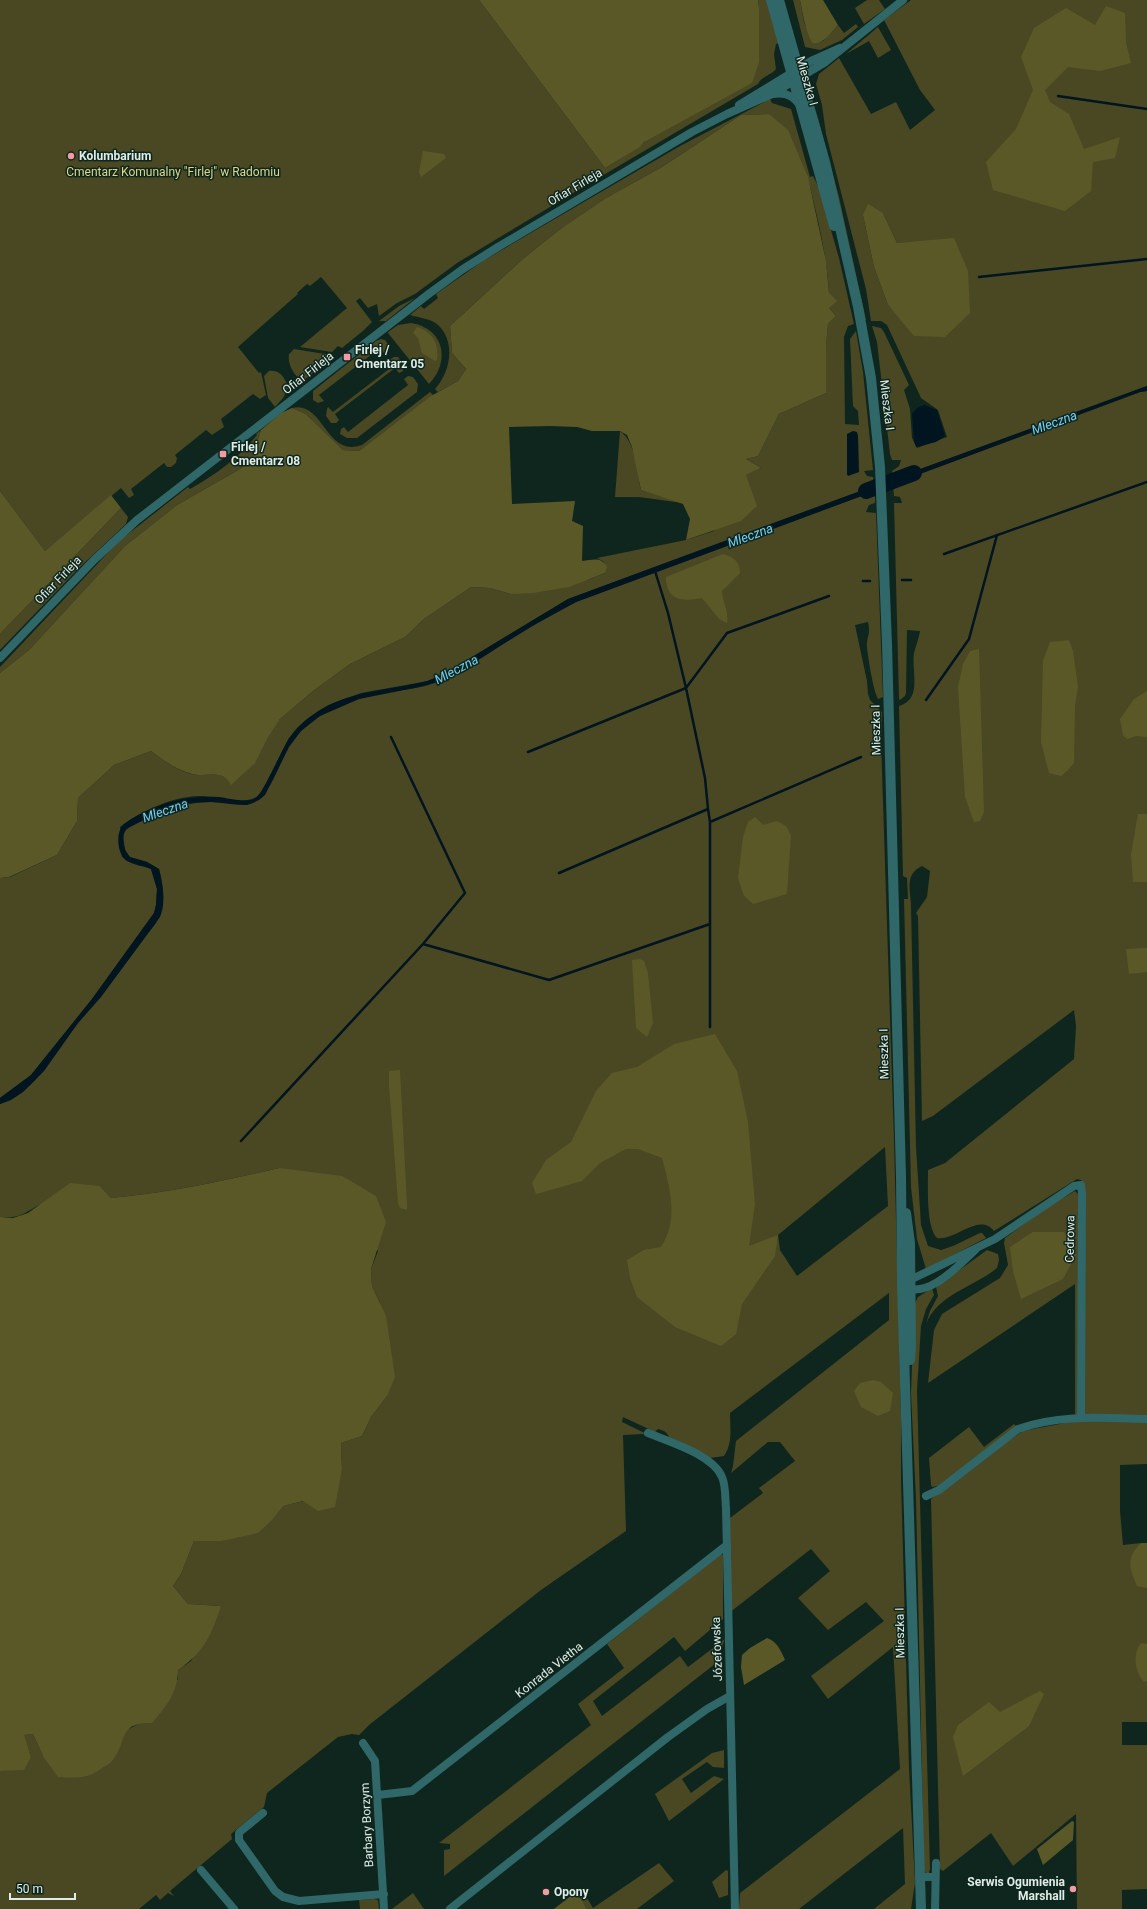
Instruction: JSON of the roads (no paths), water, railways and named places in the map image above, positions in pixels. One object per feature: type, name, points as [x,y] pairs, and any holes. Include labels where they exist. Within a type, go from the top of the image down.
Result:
[{"type":"street","name":"Mieszka I","points":[[771,0],[833,194],[853,285],[870,378],[880,467],[883,508],[901,1177],[912,1346],[906,1388],[919,1877]]},
{"type":"street","points":[[779,0],[788,34],[796,75]]},
{"type":"street","name":"Ofiar Firleja","points":[[727,114],[752,96],[824,63],[903,0]]},
{"type":"street","name":"Mieszka I","points":[[796,75],[801,107],[832,219],[853,285]]},
{"type":"street","name":"Ofiar Firleja","points":[[0,658],[89,565],[132,525],[430,293],[463,269],[498,247],[685,136],[727,114],[770,95],[796,75]]},
{"type":"street","name":"Ofiar Firleja","points":[[770,95],[787,94],[796,99],[801,107]]},
{"type":"street","name":"Mieszka I","points":[[901,1177],[910,1242],[910,1265],[907,1286]]},
{"type":"street","name":"Cedrowa","points":[[907,1286],[922,1275],[976,1250],[995,1239],[1074,1186],[1081,1185],[1081,1417]]},
{"type":"street","name":"Cedrowa","points":[[907,1286],[918,1290],[932,1285],[949,1274],[976,1250]]},
{"type":"street","points":[[910,1265],[922,1275]]},
{"type":"street","points":[[926,1496],[939,1490],[1018,1429],[1047,1421],[1081,1417],[1147,1419]]},
{"type":"street","name":"Józefowska","points":[[648,1433],[708,1460],[719,1471],[724,1483],[727,1545],[735,1909]]},
{"type":"street","name":"Konrada Vietha","points":[[378,1794],[412,1791],[727,1545]]},
{"type":"street","points":[[450,1909],[668,1737],[707,1709],[730,1696]]},
{"type":"street","name":"Barbary Borzym","points":[[363,1743],[376,1761],[384,1909]]},
{"type":"street","points":[[263,1813],[239,1833],[239,1840],[275,1891],[283,1897],[299,1901],[384,1894]]},
{"type":"street","points":[[935,1909],[936,1863]]},
{"type":"street","points":[[201,1870],[234,1909]]},
{"type":"street","points":[[919,1877],[935,1877]]},
{"type":"street","points":[[914,1909],[919,1877]]},
{"type":"street","points":[[919,1877],[921,1909]]},
{"type":"water","points":[[1147,386],[1147,391],[1140,392],[893,484],[893,479]]},
{"type":"water","points":[[924,405],[937,410],[945,436],[936,442],[916,447],[914,441],[912,414],[917,408]]},
{"type":"water","points":[[853,431],[857,432],[858,436],[859,472],[848,476],[847,434]]},
{"type":"water","points":[[874,486],[875,491],[576,602],[532,626],[465,668],[440,681],[419,687],[359,699],[320,716],[301,731],[289,747],[265,795],[259,800],[247,805],[212,802],[186,803],[160,812],[126,829],[123,840],[124,847],[130,857],[147,862],[159,869],[163,893],[163,906],[160,917],[101,997],[78,1023],[44,1071],[23,1092],[11,1100],[0,1104],[0,1098],[31,1075],[92,999],[154,913],[157,889],[151,869],[127,861],[119,849],[119,832],[124,824],[145,811],[180,800],[205,797],[241,800],[254,799],[262,790],[292,734],[307,719],[327,706],[340,700],[369,692],[430,680],[449,671],[568,599]]},
{"type":"waterway","points":[[1058,96],[1147,109]]},
{"type":"waterway","points":[[979,277],[1147,259]]},
{"type":"waterway","name":"Mleczna","points":[[866,491],[914,473]]},
{"type":"waterway","points":[[944,554],[1147,482]]},
{"type":"waterway","points":[[926,700],[969,639],[997,535]]},
{"type":"waterway","points":[[655,571],[668,613],[686,688]]},
{"type":"waterway","points":[[902,580],[911,580]]},
{"type":"waterway","points":[[863,581],[870,581]]},
{"type":"waterway","points":[[686,688],[727,633],[829,596]]},
{"type":"waterway","points":[[528,752],[686,688],[705,778],[708,809]]},
{"type":"waterway","points":[[241,1141],[423,944],[465,893],[391,737]]},
{"type":"waterway","points":[[710,1027],[710,822],[861,757]]},
{"type":"waterway","points":[[559,873],[708,809],[710,822]]},
{"type":"waterway","points":[[423,944],[549,980],[710,924]]},
{"type":"place","name":"Kolumbarium","points":[[71,156]]},
{"type":"place","name":"Firlej / Cmentarz 05","points":[[347,357]]},
{"type":"place","name":"Firlej / Cmentarz 08","points":[[223,454]]},
{"type":"place","name":"Serwis Ogumienia Marshall","points":[[1073,1889]]},
{"type":"place","name":"Opony","points":[[546,1892]]},
{"type":"park label","name":"Cmentarz Komunalny \"Firlej\" w Radomiu","points":[[173,172]]}]
